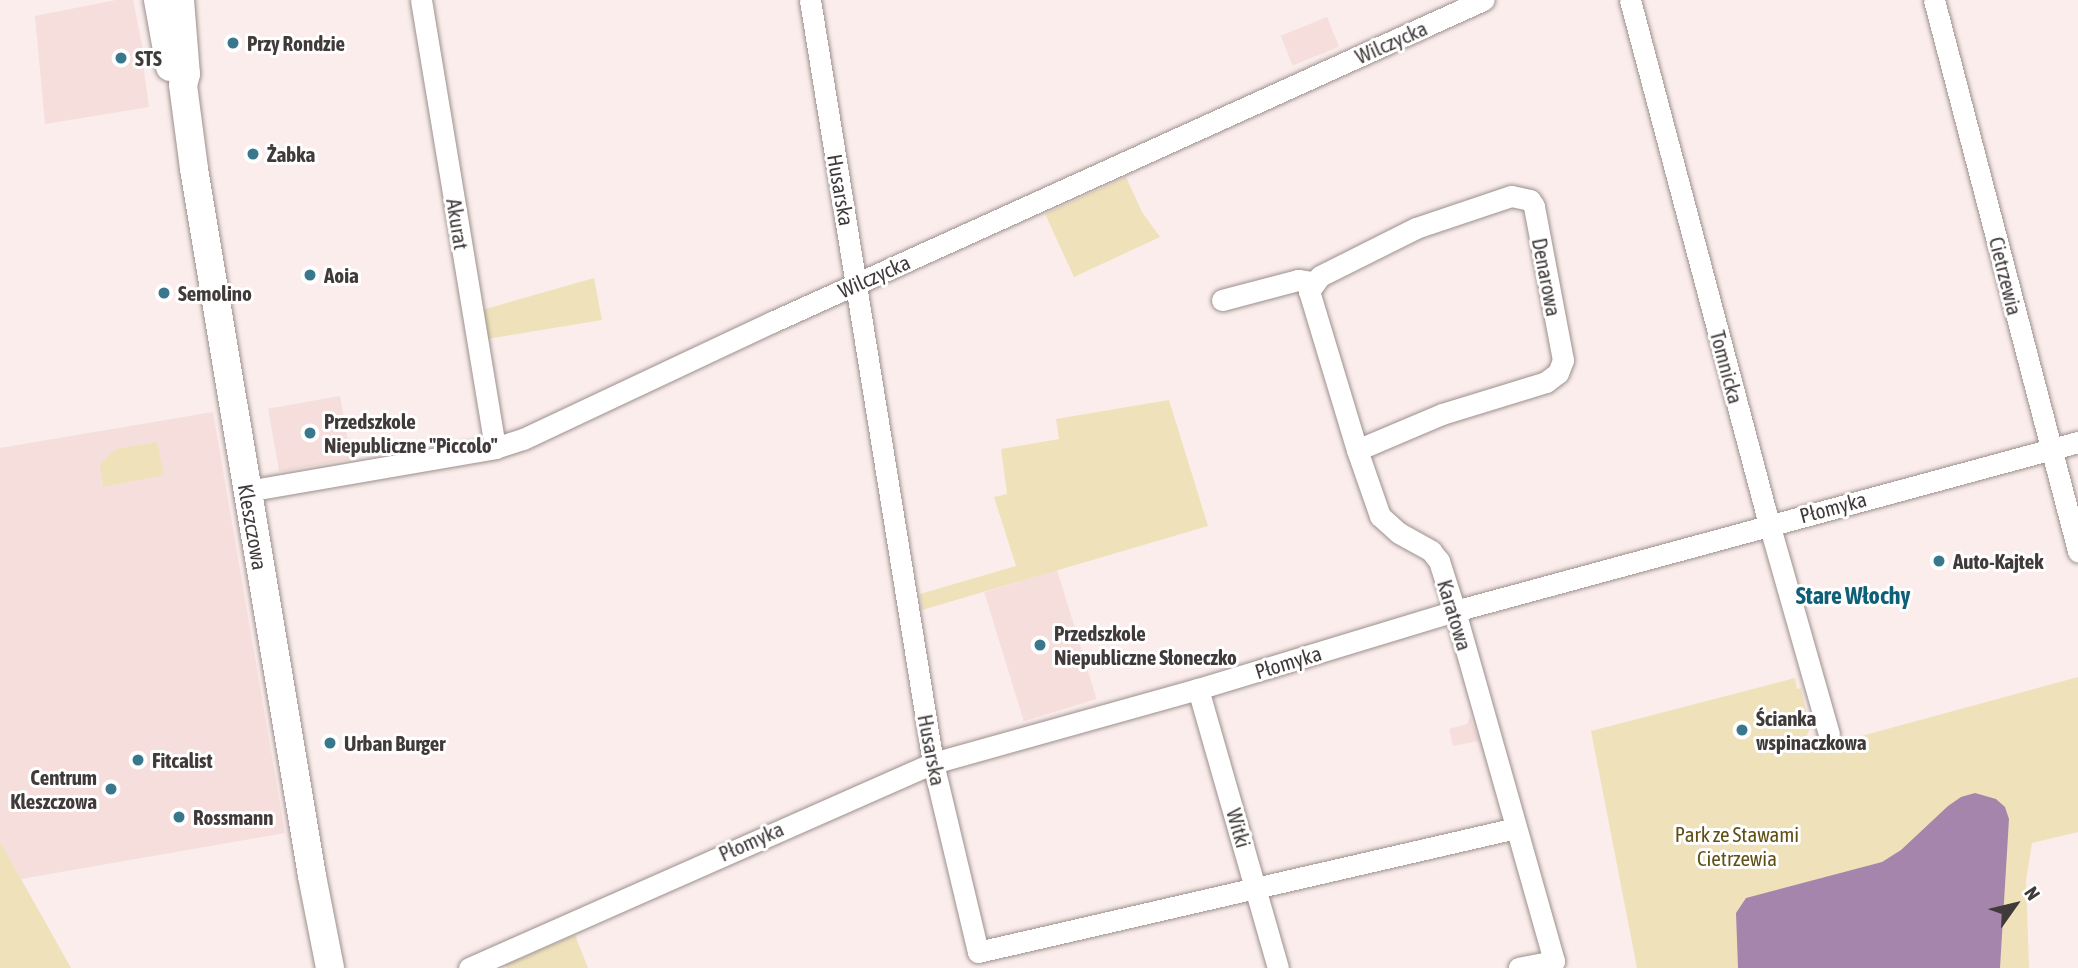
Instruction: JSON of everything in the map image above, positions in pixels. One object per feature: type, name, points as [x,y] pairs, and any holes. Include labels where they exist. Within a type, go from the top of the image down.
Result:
[{"type":"main road","name":"Kleszczowa","points":[[158,0],[169,66],[177,82],[183,85]]},
{"type":"main road","name":"Kleszczowa","points":[[180,0],[186,74],[183,85],[247,491],[330,968]]},
{"type":"street","name":"Akurat","points":[[421,0],[495,448]]},
{"type":"street","name":"Husarska","points":[[810,0],[933,762],[978,952],[1516,828]]},
{"type":"street","name":"Wilczycka","points":[[247,491],[495,448],[523,439],[1483,0]]},
{"type":"street","name":"Tomnicka","points":[[1630,0],[1769,524],[1829,734]]},
{"type":"street","name":"Cietrzewia","points":[[1934,0],[2078,551]]},
{"type":"street","name":"Denarowa","points":[[1222,300],[1298,280],[1311,290],[1416,228],[1511,197],[1524,197],[1534,206],[1563,360],[1558,373],[1546,382],[1442,414],[1357,450]]},
{"type":"street","name":"Karatowa","points":[[1311,290],[1357,450],[1380,516],[1390,526],[1431,551],[1439,561],[1455,611],[1553,961],[1518,968]]},
{"type":"street","name":"Płomyka","points":[[468,968],[933,762],[1198,690],[1455,611],[2051,447],[2078,442]]},
{"type":"street","name":"Witki","points":[[1198,690],[1278,968]]},
{"type":"shaded area","points":[[116,0],[133,0],[145,60],[143,64],[149,107],[45,124],[35,16]]},
{"type":"shaded area","points":[[1327,17],[1339,47],[1293,65],[1281,36]]},
{"type":"shaded area","name":"Przedszkole Niepubliczne \"Piccolo\"","points":[[340,396],[351,459],[279,472],[268,409]]},
{"type":"shaded area","points":[[213,412],[285,833],[21,879],[0,841],[0,448]]},
{"type":"shaded area","name":"Przedszkole Niepubliczne Słoneczko","points":[[1057,570],[1096,699],[1024,721],[984,592]]},
{"type":"shaded area","points":[[1470,716],[1479,741],[1453,746],[1449,729],[1467,724]]},
{"type":"shaded area","points":[[1975,793],[1996,799],[2005,807],[2009,819],[2000,968],[1738,968],[1736,913],[1746,898],[1882,862],[1901,850],[1948,806],[1961,797]]},
{"type":"green space","points":[[1126,177],[1142,212],[1160,237],[1074,277],[1045,214]]},
{"type":"green space","points":[[594,278],[602,320],[487,339],[482,310]]},
{"type":"green space","points":[[1169,400],[1208,526],[922,610],[920,594],[1016,566],[994,497],[1007,494],[1001,449],[1059,439],[1056,419]]},
{"type":"green space","points":[[157,442],[164,475],[103,487],[100,464],[116,449]]},
{"type":"green space","name":"Park ze Stawami Cietrzewia","points":[[2078,677],[2078,832],[2032,843],[2026,881],[2029,968],[1637,968],[1591,731],[1795,678],[1797,689],[1801,688],[1810,729],[1806,737],[1810,750]]},
{"type":"green space","points":[[0,841],[21,879],[71,968],[0,968]]},
{"type":"green space","points":[[575,935],[588,968],[507,968],[505,965]]},
{"type":"place","name":"Przy Rondzie","points":[[233,43]]},
{"type":"place","name":"STS","points":[[121,58]]},
{"type":"place","name":"Żabka","points":[[253,154]]},
{"type":"place","name":"Aoia","points":[[310,275]]},
{"type":"place","name":"Semolino","points":[[164,293]]},
{"type":"place","name":"Przedszkole Niepubliczne \"Piccolo\"","points":[[310,433]]},
{"type":"place","name":"Auto-Kajtek","points":[[1939,561]]},
{"type":"place","name":"Przedszkole Niepubliczne Słoneczko","points":[[1040,645]]},
{"type":"place","name":"Ścianka wspinaczkowa","points":[[1742,730]]},
{"type":"place","name":"Urban Burger","points":[[330,743]]},
{"type":"place","name":"Fitcalist","points":[[138,760]]},
{"type":"place","name":"Centrum Kleszczowa","points":[[111,789]]},
{"type":"place","name":"Rossmann","points":[[179,817]]},
{"type":"district","name":"Stare Włochy","points":[[1853,596]]}]
